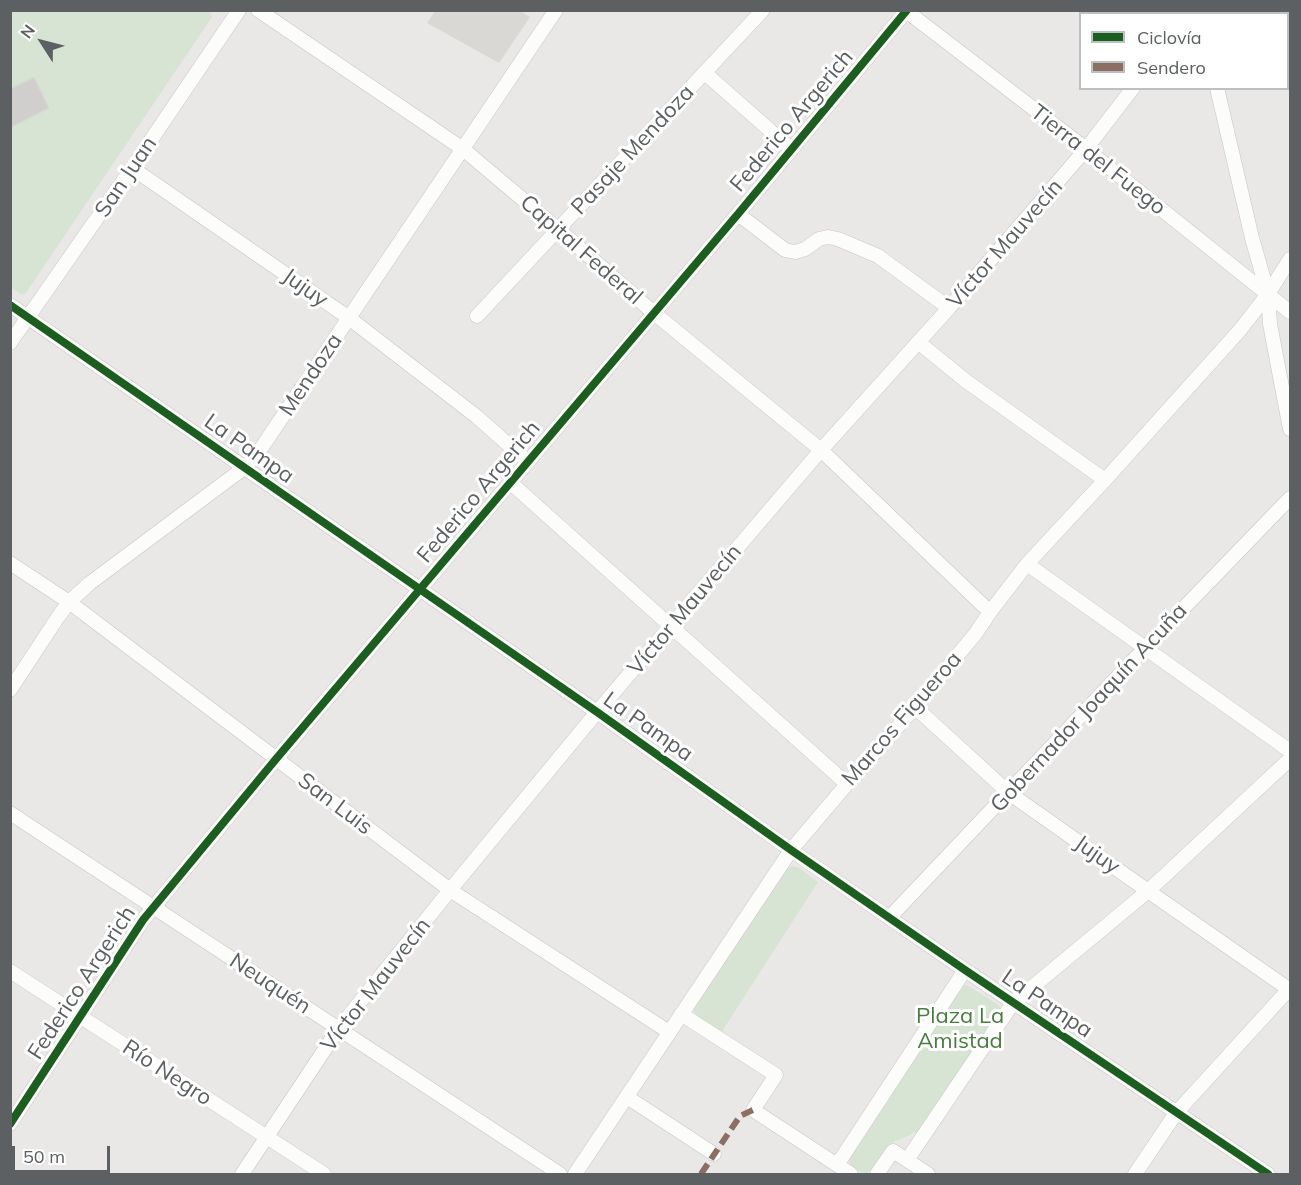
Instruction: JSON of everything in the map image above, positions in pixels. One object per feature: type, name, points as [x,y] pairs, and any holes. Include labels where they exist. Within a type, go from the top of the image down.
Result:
[{"type":"street","name":"San Juan","points":[[10,343],[239,10]]},
{"type":"street","name":"Capital Federal","points":[[258,10],[463,149],[654,313],[821,450],[990,612]]},
{"type":"street","name":"Mendoza","points":[[10,690],[69,602],[90,583],[244,468],[258,453],[556,10]]},
{"type":"street","name":"Pasaje Mendoza","points":[[477,316],[763,10]]},
{"type":"street","name":"Tierra del Fuego","points":[[906,11],[1086,149],[1290,312]]},
{"type":"street","name":"Federico Argerich","points":[[10,1124],[143,920],[276,759],[738,214],[906,11]]},
{"type":"street","points":[[705,74],[791,149]]},
{"type":"street","name":"Víctor Mauvecín","points":[[242,1174],[339,1028],[450,890],[597,712],[821,450],[949,308],[1086,149],[1130,90]]},
{"type":"street","points":[[1216,90],[1252,238],[1268,294],[1270,324],[1290,429]]},
{"type":"street","name":"Jujuy","points":[[132,168],[349,318],[476,416],[528,462]]},
{"type":"street","points":[[738,214],[785,250],[795,252],[805,249],[819,239],[828,237],[878,256],[949,308]]},
{"type":"street","name":"Marcos Figueroa","points":[[575,1174],[791,850],[915,707],[976,633],[1027,564],[1240,330],[1268,294],[1290,259]]},
{"type":"street","name":"La Pampa","points":[[10,305],[1013,1004],[1268,1174]]},
{"type":"street","points":[[918,342],[966,381],[1105,480]]},
{"type":"street","points":[[511,483],[847,784]]},
{"type":"street","name":"Gobernador Joaquín Acuña","points":[[889,918],[1290,498]]},
{"type":"street","name":"San Luis","points":[[10,563],[69,602],[450,890],[669,1032]]},
{"type":"street","points":[[1027,564],[1290,751]]},
{"type":"street","name":"Jujuy","points":[[915,707],[1009,793],[1290,989]]},
{"type":"street","points":[[907,1160],[1013,1004],[1148,891],[1290,759]]},
{"type":"street","name":"Neuquén","points":[[10,813],[560,1174]]},
{"type":"street","points":[[837,1165],[965,970]]},
{"type":"street","name":"Río Negro","points":[[10,971],[324,1174]]},
{"type":"street","points":[[1136,1174],[1176,1113],[1290,989]]},
{"type":"street","points":[[681,1014],[776,1075],[753,1110],[851,1174]]},
{"type":"street","points":[[627,1096],[714,1154]]},
{"type":"street","points":[[877,1174],[893,1151],[928,1174]]},
{"type":"shaded area","points":[[435,11],[520,11],[530,17],[499,63],[427,23]]},
{"type":"green space","points":[[51,10],[53,12],[54,10],[206,10],[211,13],[212,17],[26,293],[22,295],[11,287],[11,128],[49,108],[34,78],[11,89],[11,11]]},
{"type":"green space","points":[[792,866],[798,867],[818,882],[721,1033],[694,1012],[694,1006],[784,871]]},
{"type":"green space","name":"Plaza La Amistad","points":[[967,985],[997,1004],[999,1011],[925,1124],[918,1131],[889,1146],[867,1173],[861,1172],[849,1162],[850,1157],[962,986]]},
{"type":"building","points":[[34,77],[49,108],[10,128],[10,89]]},
{"type":"marked path","points":[[701,1174],[740,1116],[753,1110]]},
{"type":"cycle path","points":[[10,1124],[143,920],[907,10]]},
{"type":"cycle path","points":[[10,305],[597,712],[791,850],[1268,1174]]}]
